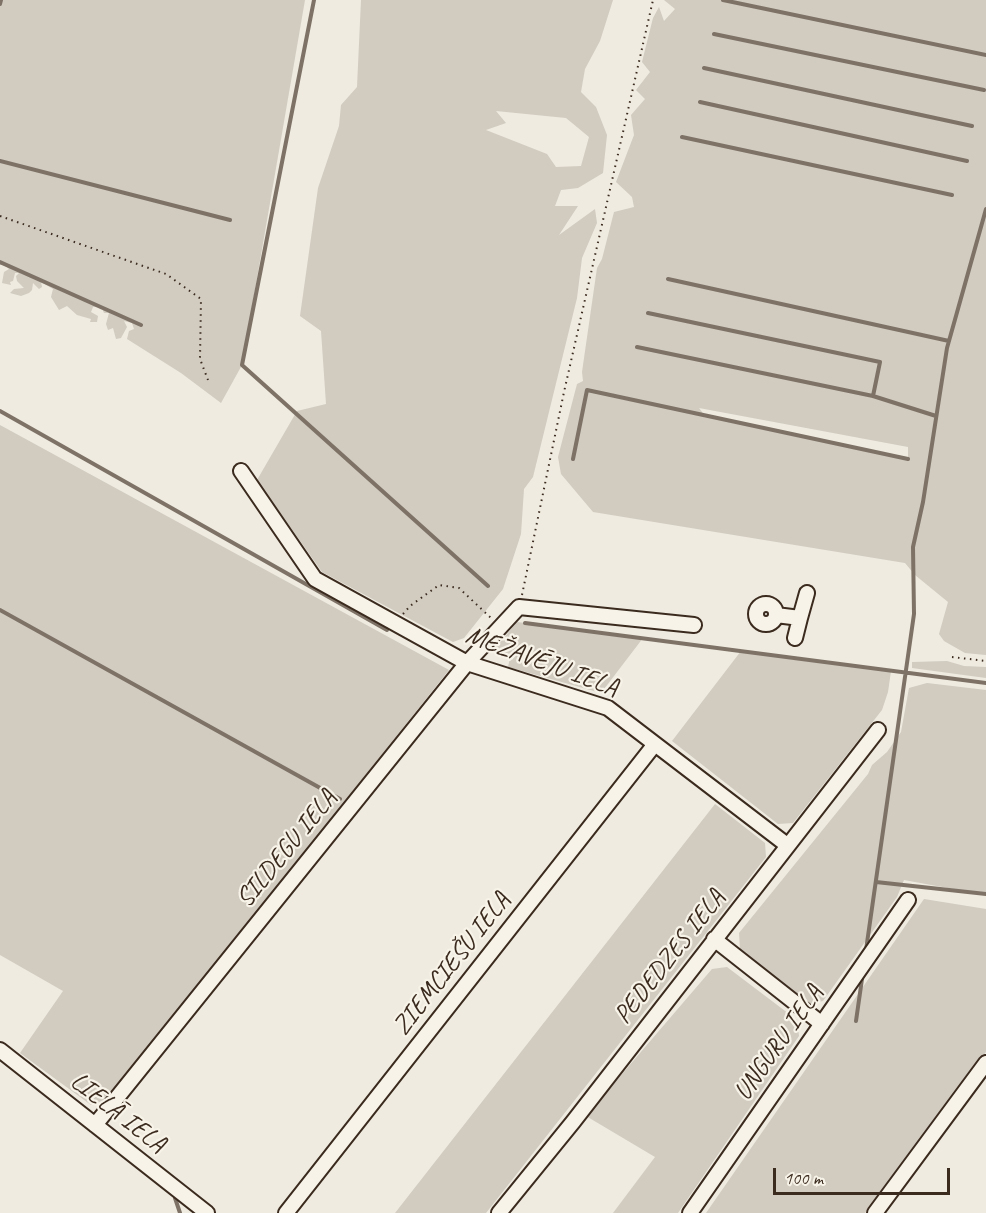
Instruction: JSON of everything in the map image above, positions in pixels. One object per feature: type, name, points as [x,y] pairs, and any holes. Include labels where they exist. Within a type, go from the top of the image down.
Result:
[{"type":"street","name":"MEŽAVĒJU IELA","points":[[241,471],[315,579],[467,663],[608,708],[787,845]]},
{"type":"street","points":[[795,638],[807,592]]},
{"type":"street","points":[[519,607],[694,625]]},
{"type":"street","name":"SILDEGU IELA","points":[[95,1125],[467,663],[519,607]]},
{"type":"street","points":[[776,615],[800,618]]},
{"type":"street","name":"PEDEDZES IELA","points":[[499,1213],[573,1122],[878,730]]},
{"type":"street","name":"ZIEMCIEŠU IELA","points":[[286,1213],[655,744]]},
{"type":"street","name":"UNGURU IELA","points":[[690,1213],[908,900]]},
{"type":"street","points":[[714,939],[822,1024]]},
{"type":"street","name":"LIELĀ IELA","points":[[0,1050],[207,1213]]},
{"type":"street","points":[[875,1213],[986,1063]]},
{"type":"path","points":[[519,607],[564,392],[653,0]]},
{"type":"path","points":[[0,216],[166,274],[201,299],[200,359],[208,380]]},
{"type":"path","points":[[396,624],[410,606],[440,585],[459,588],[500,627]]},
{"type":"path","points":[[952,657],[986,661]]},
{"type":"shaded area","points":[[0,0],[305,0],[242,365],[221,403],[181,373],[127,339],[129,331],[134,329],[132,323],[124,321],[127,327],[121,338],[116,339],[113,328],[108,330],[106,324],[109,313],[104,313],[101,306],[93,307],[91,312],[98,316],[97,322],[90,322],[91,319],[77,315],[67,306],[59,310],[51,297],[53,289],[41,282],[42,287],[39,289],[33,283],[32,290],[21,296],[10,293],[14,289],[24,288],[17,281],[16,276],[19,273],[15,273],[13,281],[10,282],[11,285],[2,283],[4,272],[9,269],[0,265]]},
{"type":"shaded area","points":[[361,0],[613,0],[600,41],[585,69],[581,92],[596,107],[607,135],[603,173],[578,188],[561,190],[555,206],[578,206],[559,235],[595,209],[597,223],[582,258],[577,298],[533,477],[524,489],[521,534],[503,589],[464,638],[453,642],[322,572],[257,480],[297,411],[326,404],[321,331],[300,316],[318,188],[339,126],[341,105],[357,87]],"holes":[[[496,111],[566,118],[589,137],[581,166],[556,167],[547,154],[486,130],[506,123]]]},
{"type":"shaded area","points":[[664,0],[986,0],[986,655],[965,653],[944,641],[939,634],[948,602],[915,575],[905,563],[593,512],[561,474],[558,457],[577,384],[583,381],[582,372],[597,268],[602,259],[614,212],[634,207],[632,197],[616,182],[634,135],[631,115],[645,99],[636,90],[650,72],[642,62],[653,18],[659,7],[664,21],[675,9]],"holes":[[[699,408],[908,447],[908,459],[705,416]]]},
{"type":"shaded area","points":[[0,425],[449,670],[106,1101],[91,1105],[20,1053],[63,991],[0,955]]},
{"type":"shaded area","points":[[517,622],[643,638],[601,693],[508,667],[510,658],[492,652]]},
{"type":"shaded area","points":[[741,651],[891,671],[882,710],[793,823],[778,824],[672,741]]},
{"type":"shaded area","points":[[947,661],[964,666],[986,667],[986,678],[912,668],[912,662]]},
{"type":"shaded area","points":[[927,683],[986,690],[986,895],[904,880],[897,897],[823,1001],[809,1004],[740,950],[739,933],[868,774],[872,765],[887,752],[901,732],[909,688]]},
{"type":"shaded area","points":[[715,804],[765,843],[766,857],[486,1213],[395,1213]]},
{"type":"shaded area","points":[[924,899],[986,909],[986,1052],[865,1213],[706,1213]]},
{"type":"shaded area","points":[[727,967],[797,1020],[799,1036],[678,1213],[613,1213],[655,1157],[586,1116],[712,969]]},
{"type":"waterway","points":[[0,4],[1,0]]},
{"type":"waterway","points":[[314,0],[242,365],[488,586]]},
{"type":"waterway","points":[[723,0],[986,55]]},
{"type":"waterway","points":[[714,34],[984,90]]},
{"type":"waterway","points":[[704,68],[972,126]]},
{"type":"waterway","points":[[700,102],[967,161]]},
{"type":"waterway","points":[[682,137],[952,195]]},
{"type":"waterway","points":[[0,161],[230,220]]},
{"type":"waterway","points":[[866,950],[914,614],[913,547],[923,502],[947,348],[986,209]]},
{"type":"waterway","points":[[0,262],[141,325]]},
{"type":"waterway","points":[[668,279],[949,341]]},
{"type":"waterway","points":[[648,313],[880,362],[873,396]]},
{"type":"waterway","points":[[637,347],[873,396],[936,416]]},
{"type":"waterway","points":[[573,459],[587,390],[908,459]]},
{"type":"waterway","points":[[0,411],[387,630]]},
{"type":"waterway","points":[[0,610],[340,799]]},
{"type":"waterway","points":[[525,623],[986,683]]},
{"type":"waterway","points":[[876,882],[986,894]]},
{"type":"waterway","points":[[856,1021],[863,972]]},
{"type":"waterway","points":[[175,1198],[180,1213]]}]
